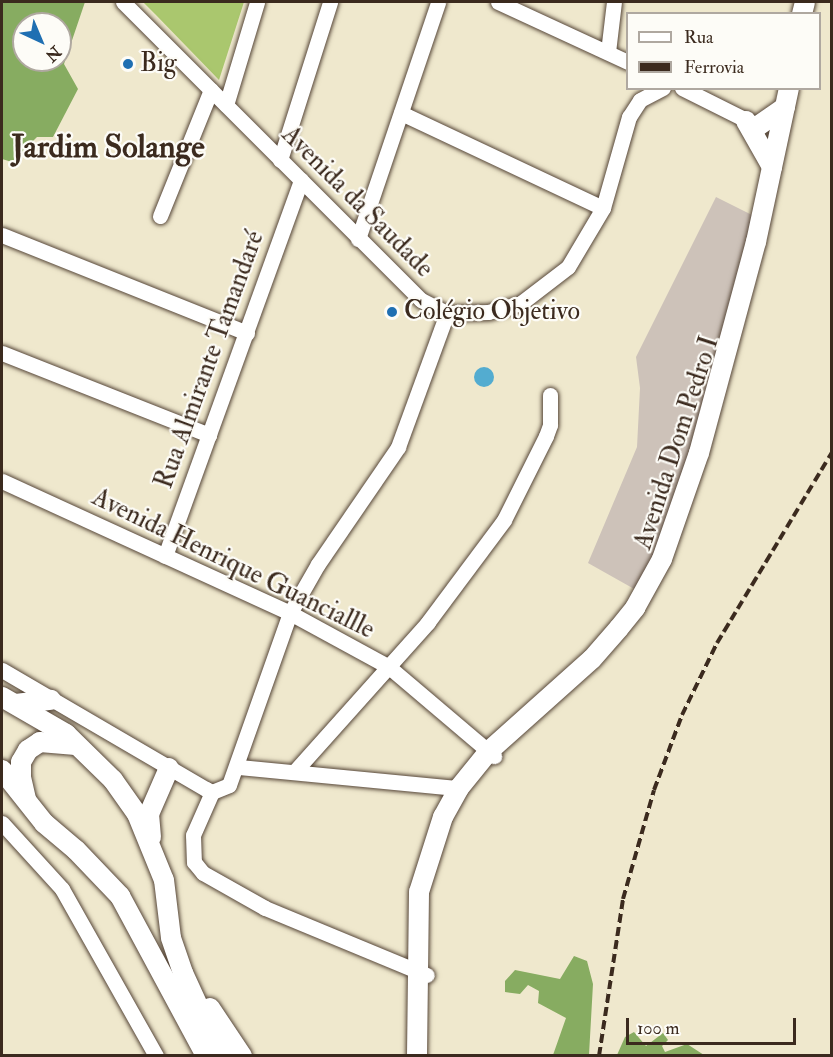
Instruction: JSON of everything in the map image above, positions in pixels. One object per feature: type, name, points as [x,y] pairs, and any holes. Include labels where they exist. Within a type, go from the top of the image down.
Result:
[{"type":"main road","name":"Avenida Dom Pedro I","points":[[422,1023],[419,892],[443,817],[459,788],[592,659],[635,608],[662,559],[702,442],[772,166],[784,136],[796,90]]},
{"type":"main road","points":[[772,166],[752,123],[787,98]]},
{"type":"main road","name":"Avenida Dom Pedro I","points":[[422,973],[432,870],[465,795],[492,754],[599,664],[625,634],[658,585],[684,523],[765,250],[784,136],[787,98]]},
{"type":"main road","points":[[9,700],[51,700]]},
{"type":"main road","points":[[9,700],[79,745],[113,780],[137,814],[152,846],[167,900],[213,1015],[242,1056]]},
{"type":"main road","points":[[28,804],[21,778],[21,762],[28,750],[40,742],[79,745]]},
{"type":"main road","points":[[152,846],[149,814],[169,768]]},
{"type":"main road","points":[[2,770],[28,804],[120,896],[206,1056]]},
{"type":"main road","points":[[167,900],[171,938],[183,974],[221,1056]]},
{"type":"main road","points":[[162,977],[191,1056]]},
{"type":"main road","points":[[417,1056],[422,1023]]},
{"type":"main road","points":[[422,1023],[425,1056]]},
{"type":"street","name":"Avenida da Saudade","points":[[123,2],[421,300],[447,313],[488,312],[521,303],[547,286],[582,248],[603,208],[629,117],[640,100],[659,90]]},
{"type":"street","points":[[226,105],[257,2]]},
{"type":"street","points":[[280,160],[330,2]]},
{"type":"street","points":[[358,239],[438,2]]},
{"type":"street","points":[[498,2],[626,61]]},
{"type":"street","points":[[608,52],[614,2]]},
{"type":"street","points":[[160,216],[211,90]]},
{"type":"street","points":[[686,90],[752,123],[784,136]]},
{"type":"street","points":[[401,113],[603,208]]},
{"type":"street","name":"Rua Almirante Tamandaré","points":[[165,556],[301,180]]},
{"type":"street","points":[[2,235],[247,333]]},
{"type":"street","points":[[422,973],[265,908],[203,873],[194,862],[193,835],[212,792],[229,784],[238,766],[290,613],[318,564],[398,447],[447,313]]},
{"type":"street","points":[[2,352],[209,435]]},
{"type":"street","points":[[295,771],[389,667],[471,568],[504,520],[548,430],[549,396]]},
{"type":"street","name":"Avenida Henrique Guanciallle","points":[[2,482],[290,613],[389,667],[492,754]]},
{"type":"street","points":[[2,670],[212,792]]},
{"type":"street","points":[[238,766],[459,788]]},
{"type":"street","points":[[2,823],[62,889],[156,1056]]},
{"type":"shaded area","points":[[716,197],[758,218],[722,354],[657,559],[636,590],[588,563],[637,447],[640,388],[636,357]]},
{"type":"green space","points":[[2,2],[85,2],[72,40],[72,12],[12,12],[12,72],[68,72],[78,89],[53,137],[37,137],[12,162],[2,159]]},
{"type":"green space","points":[[143,2],[244,2],[219,80],[155,14]]},
{"type":"green space","points":[[574,956],[587,961],[593,984],[589,1055],[553,1055],[566,1018],[538,1003],[539,991],[528,985],[520,994],[505,992],[505,981],[515,970],[560,979]]},
{"type":"green space","points":[[634,1032],[646,1046],[663,1033],[668,1040],[662,1046],[665,1052],[687,1044],[704,1055],[617,1055],[625,1037]]},
{"type":"water","points":[[484,367],[491,370],[494,377],[491,384],[484,387],[477,384],[474,377],[477,370]]},
{"type":"railway","points":[[599,1056],[623,899],[654,790],[682,715],[717,643],[832,452]]},
{"type":"place","name":"Big","points":[[128,64]]},
{"type":"place","name":"Colégio Objetivo","points":[[392,312]]},
{"type":"district","name":"Jardim Solange","points":[[108,147]]}]
